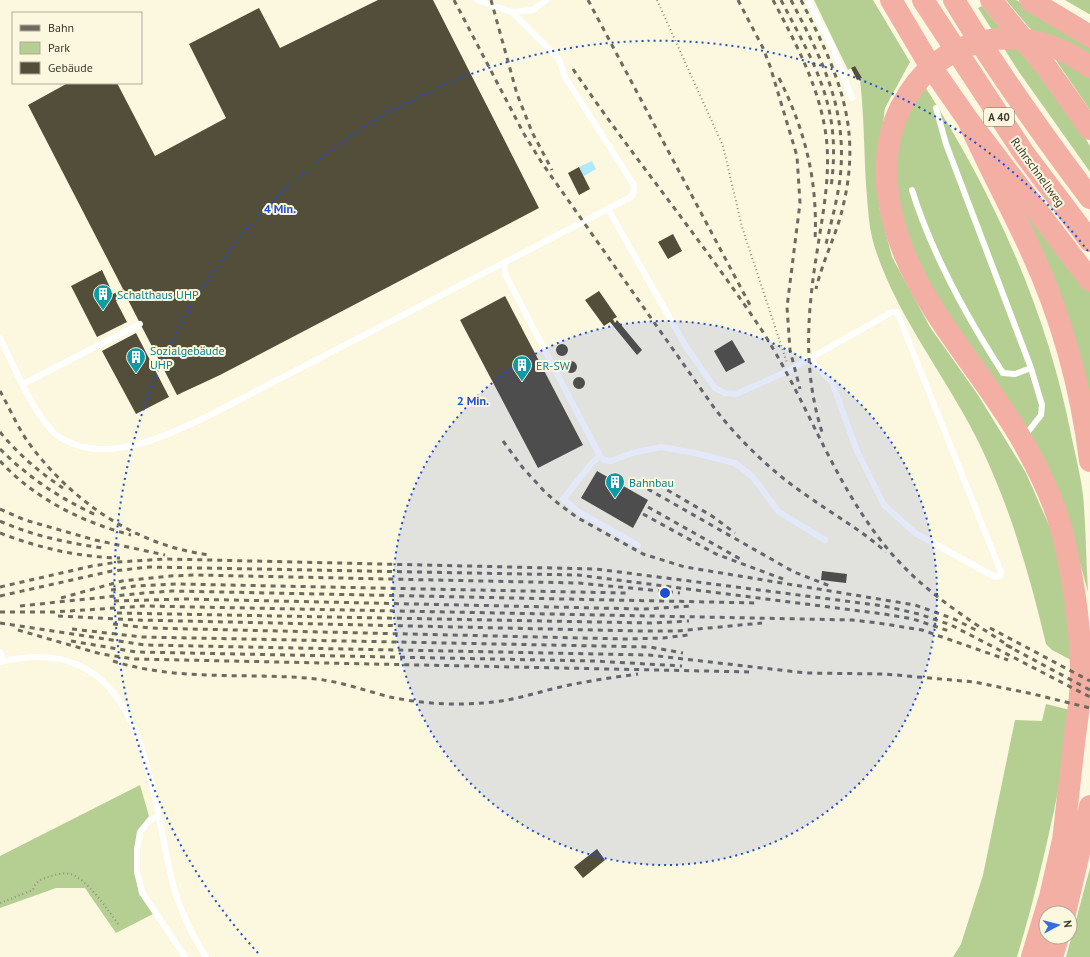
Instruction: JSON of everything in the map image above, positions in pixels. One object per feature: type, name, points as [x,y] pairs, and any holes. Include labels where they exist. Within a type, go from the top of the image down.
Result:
[{"type":"highway","points":[[891,0],[929,64],[968,120],[1090,280]]},
{"type":"highway","name":"Ruhrschnellweg","points":[[923,0],[1023,152],[1090,241]]},
{"type":"highway","name":"A 40","points":[[954,0],[973,32],[1047,141],[1090,198]]},
{"type":"highway","points":[[991,0],[1051,73],[1090,129]]},
{"type":"highway","points":[[1030,0],[1090,36]]},
{"type":"highway","points":[[1063,841],[1081,676],[1079,621],[1064,538],[1057,514],[1022,440],[938,318],[913,276],[900,247],[889,202],[886,174],[887,149],[893,125],[907,96],[926,71],[950,53],[973,44],[1013,38],[1039,41],[1064,51],[1090,67]]},
{"type":"highway","points":[[968,120],[985,160],[1027,241],[1056,317],[1080,402],[1090,462]]},
{"type":"highway","points":[[1032,957],[1050,897],[1063,841],[1090,697]]},
{"type":"highway","points":[[1067,905],[1090,806]]},
{"type":"highway","points":[[1052,957],[1056,945]]},
{"type":"lane","points":[[477,0],[512,12],[533,10],[546,0]]},
{"type":"lane","points":[[808,0],[832,46],[852,98]]},
{"type":"lane","points":[[0,338],[35,407],[55,435],[74,445],[94,449],[112,449],[162,438],[237,401],[633,195],[634,185],[565,77],[559,59],[512,12]]},
{"type":"lane","points":[[936,108],[946,144],[1031,368],[1042,405],[1041,415],[1022,440]]},
{"type":"lane","points":[[912,190],[924,226],[963,306],[1003,372],[1015,374],[1031,368]]},
{"type":"lane","points":[[608,209],[685,344],[715,388],[725,393],[736,394],[790,369],[808,358],[892,312],[897,312],[1001,572],[1000,576],[995,577],[915,533],[884,505],[857,450],[832,382],[808,358]]},
{"type":"lane","points":[[505,262],[505,274],[600,456],[604,460],[611,460],[632,453],[661,447],[696,453],[735,463],[752,476],[779,512],[825,540]]},
{"type":"lane","points":[[23,384],[140,324]]},
{"type":"lane","points":[[600,456],[592,463],[563,499],[578,512],[638,545]]},
{"type":"lane","points":[[0,652],[2,661],[28,657],[52,658],[84,668],[112,690],[127,711],[140,741],[148,766],[160,816],[174,889],[191,933],[206,957]]},
{"type":"lane","points":[[160,816],[149,821],[140,832],[137,850],[137,872],[142,892],[185,957]]},
{"type":"path","points":[[657,0],[723,146],[742,227],[760,278],[778,338],[790,369]]},
{"type":"path","points":[[0,903],[33,890],[37,882],[46,877],[63,873],[70,874],[88,886],[119,925]]},
{"type":"green space","points":[[814,0],[873,0],[910,62],[885,108],[877,169],[879,206],[892,257],[930,327],[978,395],[1026,473],[1052,532],[1069,598],[1073,661],[1052,650],[1046,644],[1031,584],[1013,526],[991,468],[963,413],[902,310],[882,267],[872,238],[868,215],[860,79],[862,78],[855,66],[848,70]]},
{"type":"green space","points":[[1006,0],[1016,0],[1090,41],[1090,110],[1053,56]]},
{"type":"green space","points":[[1065,0],[1090,0],[1090,14],[1089,14]]},
{"type":"green space","points":[[982,6],[1054,93],[1078,126],[1090,146],[1090,172],[1019,72],[978,8]]},
{"type":"green space","points":[[924,85],[973,169],[995,211],[1033,299],[1048,345],[1061,391],[1082,488],[1085,519],[1088,592],[1063,502],[933,294],[907,244],[896,202],[895,161],[906,114]]},
{"type":"green space","points":[[1019,200],[1090,291],[1090,411]]},
{"type":"green space","points":[[1046,704],[1070,710],[1071,726],[1047,842],[1017,957],[953,957],[961,944],[983,875],[1015,720],[1042,721]]},
{"type":"green space","points":[[140,785],[149,816],[138,831],[135,872],[139,894],[153,914],[116,933],[85,888],[56,888],[0,908],[0,856]]},
{"type":"green space","points":[[1090,868],[1090,957],[1066,957],[1069,945],[1078,945],[1078,912]]},
{"type":"water","points":[[592,161],[596,169],[584,176],[579,167]]},
{"type":"building","points":[[378,0],[433,0],[539,208],[220,375],[177,395],[126,296],[116,301],[127,322],[97,337],[71,286],[102,270],[113,294],[123,289],[28,105],[66,84],[118,84],[155,156],[226,118],[189,44],[259,8],[280,48]]},
{"type":"building","points":[[855,66],[862,78],[857,80],[851,68]]},
{"type":"building","points":[[579,167],[590,189],[579,195],[568,173]]},
{"type":"building","points":[[673,234],[682,251],[668,259],[658,242]]},
{"type":"building","points":[[599,291],[617,317],[613,319],[615,323],[617,320],[642,350],[637,355],[610,322],[604,326],[585,300]]},
{"type":"building","name":"ER-SW","points":[[505,296],[583,445],[538,468],[460,320]]},
{"type":"building","name":"Sozialgebäude UHP","points":[[136,333],[169,397],[136,414],[102,351]]},
{"type":"building","points":[[732,340],[745,362],[726,372],[714,351]]},
{"type":"building","points":[[560,344],[564,344],[568,350],[564,356],[560,356],[556,352],[556,348]]},
{"type":"building","points":[[569,361],[573,361],[577,367],[573,373],[569,373],[565,369],[565,365]]},
{"type":"building","points":[[577,377],[581,377],[585,383],[581,389],[577,389],[573,385],[573,381]]},
{"type":"building","name":"Bahnbau","points":[[597,471],[648,500],[633,528],[581,498]]},
{"type":"building","points":[[822,571],[847,574],[846,583],[821,580]]},
{"type":"building","points":[[597,849],[605,860],[583,878],[574,867]]},
{"type":"railway","points":[[454,0],[524,134],[542,163],[715,409],[735,433],[769,466],[793,486],[847,522],[886,552]]},
{"type":"railway","points":[[491,0],[517,94],[532,132],[552,170]]},
{"type":"railway","points":[[588,0],[750,305]]},
{"type":"railway","points":[[738,0],[763,48],[770,66],[797,156],[800,203],[787,307],[790,350],[800,389]]},
{"type":"railway","points":[[773,0],[797,47],[811,79],[817,95],[827,144],[828,160],[826,191],[809,320],[809,365],[816,410],[822,432]]},
{"type":"railway","points":[[781,0],[815,68],[829,111],[833,134],[831,187]]},
{"type":"railway","points":[[791,0],[813,43],[830,85],[840,130],[840,179],[836,204],[826,244]]},
{"type":"railway","points":[[801,0],[814,25],[835,73],[848,122],[850,147],[849,173],[844,202],[816,289]]},
{"type":"railway","points":[[573,69],[759,326],[794,386],[842,480],[860,511],[880,539],[903,566],[941,600],[1012,648]]},
{"type":"railway","points":[[779,78],[796,117],[808,156],[814,197],[815,240]]},
{"type":"railway","points":[[0,391],[28,442],[64,483],[85,501],[107,517],[131,531],[156,542],[183,550],[210,555]]},
{"type":"railway","points":[[0,432],[29,462],[63,488]]},
{"type":"railway","points":[[503,441],[523,468],[545,492],[560,505],[578,518],[643,554],[685,567],[915,605],[954,619],[978,631]]},
{"type":"railway","points":[[0,449],[33,478],[57,494],[96,515]]},
{"type":"railway","points":[[0,461],[28,487],[44,498],[77,516],[113,530],[131,535]]},
{"type":"railway","points":[[650,480],[712,516],[735,533]]},
{"type":"railway","points":[[639,484],[794,572],[830,586]]},
{"type":"railway","points":[[648,507],[742,560]]},
{"type":"railway","points":[[0,509],[25,520],[95,540],[165,555]]},
{"type":"railway","points":[[643,514],[716,554],[783,579]]},
{"type":"railway","points":[[0,521],[25,531],[51,538],[103,548]]},
{"type":"railway","points":[[0,533],[59,551],[89,556],[120,558]]},
{"type":"railway","points":[[0,587],[92,566],[118,562],[166,559],[596,569],[884,606],[919,614],[951,625],[1090,697]]},
{"type":"railway","points":[[0,596],[112,571],[150,567],[578,575],[884,614],[913,619],[952,632]]},
{"type":"railway","points":[[61,598],[122,581],[196,575],[579,583],[680,593]]},
{"type":"railway","points":[[111,590],[135,586],[177,584],[626,593]]},
{"type":"railway","points":[[20,606],[172,591],[759,603]]},
{"type":"railway","points":[[114,601],[185,599],[644,609],[693,606]]},
{"type":"railway","points":[[0,612],[54,612],[145,606],[853,620],[922,630],[1008,660]]},
{"type":"railway","points":[[117,613],[651,623],[689,621]]},
{"type":"railway","points":[[58,616],[137,620],[640,631],[677,631],[762,623]]},
{"type":"railway","points":[[0,623],[145,645],[649,655],[806,673],[885,674],[974,682],[1090,708]]},
{"type":"railway","points":[[113,624],[149,628],[625,639],[663,638],[688,635]]},
{"type":"railway","points":[[990,628],[1090,681]]},
{"type":"railway","points":[[72,629],[142,637],[650,647],[683,653]]},
{"type":"railway","points":[[18,630],[101,654],[135,659],[752,672]]},
{"type":"railway","points":[[71,641],[136,652],[594,661],[682,666]]},
{"type":"railway","points":[[1006,645],[1090,690]]},
{"type":"railway","points":[[113,661],[138,668],[163,672],[317,679],[336,682],[390,697],[428,703],[454,704],[500,701],[573,684],[638,674]]},
{"type":"place","name":"Schalthaus UHP","points":[[103,311]]},
{"type":"place","name":"Sozialgebäude UHP","points":[[136,374]]},
{"type":"place","name":"ER-SW","points":[[522,382]]},
{"type":"place","name":"Bahnbau","points":[[615,499]]}]
